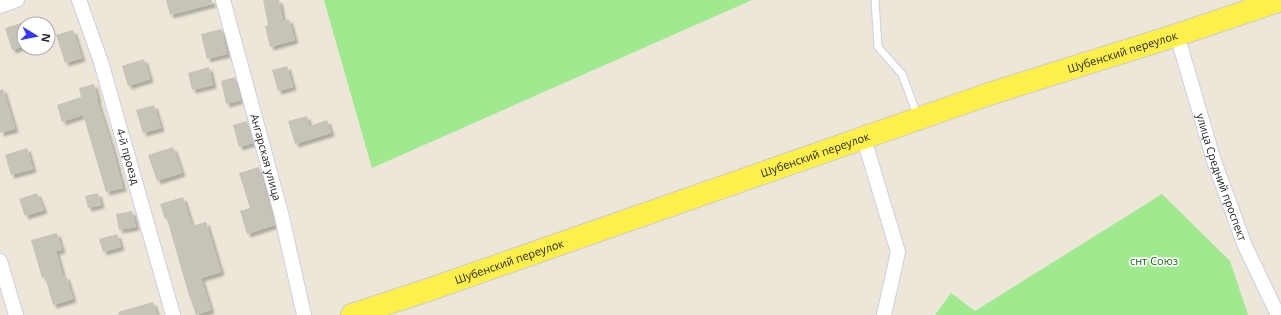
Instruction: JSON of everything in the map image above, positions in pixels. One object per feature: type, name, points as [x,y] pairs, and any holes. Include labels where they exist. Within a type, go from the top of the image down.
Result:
[{"type":"main road","name":"Шубенский переулок","points":[[352,315],[428,290],[919,119],[1281,0]]},
{"type":"street","points":[[0,6],[17,0]]},
{"type":"street","name":"4-й проезд","points":[[79,0],[101,62],[173,315]]},
{"type":"street","name":"Ангарская улица","points":[[223,0],[281,213],[304,315]]},
{"type":"street","name":"улица Средний проспект","points":[[1177,35],[1219,175],[1245,246],[1278,315]]},
{"type":"street","points":[[864,139],[898,252],[884,315]]},
{"type":"street","points":[[0,261],[16,315]]},
{"type":"lane","points":[[875,0],[878,47],[902,74],[919,119]]},
{"type":"green space","points":[[324,0],[752,0],[372,168]]},
{"type":"green space","name":"снт Союз","points":[[1162,194],[1230,261],[1248,315],[935,315],[951,293],[975,311]]},
{"type":"building","points":[[166,0],[212,0],[212,4],[170,15]]},
{"type":"building","points":[[263,0],[279,0],[283,21],[289,19],[295,40],[270,47],[265,26],[268,25]]},
{"type":"building","points":[[16,25],[16,49],[12,50],[5,28]]},
{"type":"building","points":[[222,29],[227,54],[207,59],[201,34]]},
{"type":"building","points":[[73,30],[82,58],[65,63],[56,35]]},
{"type":"building","points":[[144,59],[150,79],[128,86],[122,66]]},
{"type":"building","points":[[287,66],[293,87],[278,91],[272,70]]},
{"type":"building","points":[[209,67],[213,85],[192,90],[188,73]]},
{"type":"building","points":[[235,77],[241,100],[226,104],[221,81]]},
{"type":"building","points":[[94,84],[97,100],[123,188],[106,192],[83,115],[62,122],[57,105],[81,97],[79,88]]},
{"type":"building","points":[[3,89],[15,129],[0,133],[0,90]]},
{"type":"building","points":[[154,105],[161,128],[143,133],[136,110]]},
{"type":"building","points":[[307,116],[309,126],[327,120],[331,133],[295,144],[288,121]]},
{"type":"building","points":[[247,121],[253,143],[239,147],[233,125]]},
{"type":"building","points":[[173,147],[182,173],[157,181],[148,155]]},
{"type":"building","points":[[27,148],[33,169],[11,175],[5,155]]},
{"type":"building","points":[[259,167],[275,225],[247,234],[240,211],[250,208],[239,173]]},
{"type":"building","points":[[37,193],[44,210],[25,216],[19,199]]},
{"type":"building","points":[[98,193],[101,205],[88,208],[85,196]]},
{"type":"building","points":[[183,197],[192,226],[206,222],[221,272],[201,278],[211,310],[196,315],[167,219],[165,219],[160,204]]},
{"type":"building","points":[[132,211],[136,227],[119,230],[116,214]]},
{"type":"building","points":[[57,233],[62,250],[56,251],[63,277],[66,276],[73,299],[53,305],[45,277],[42,278],[31,240]]},
{"type":"building","points":[[117,234],[121,247],[103,252],[99,239]]},
{"type":"building","points":[[153,302],[157,315],[119,315],[118,312]]}]
